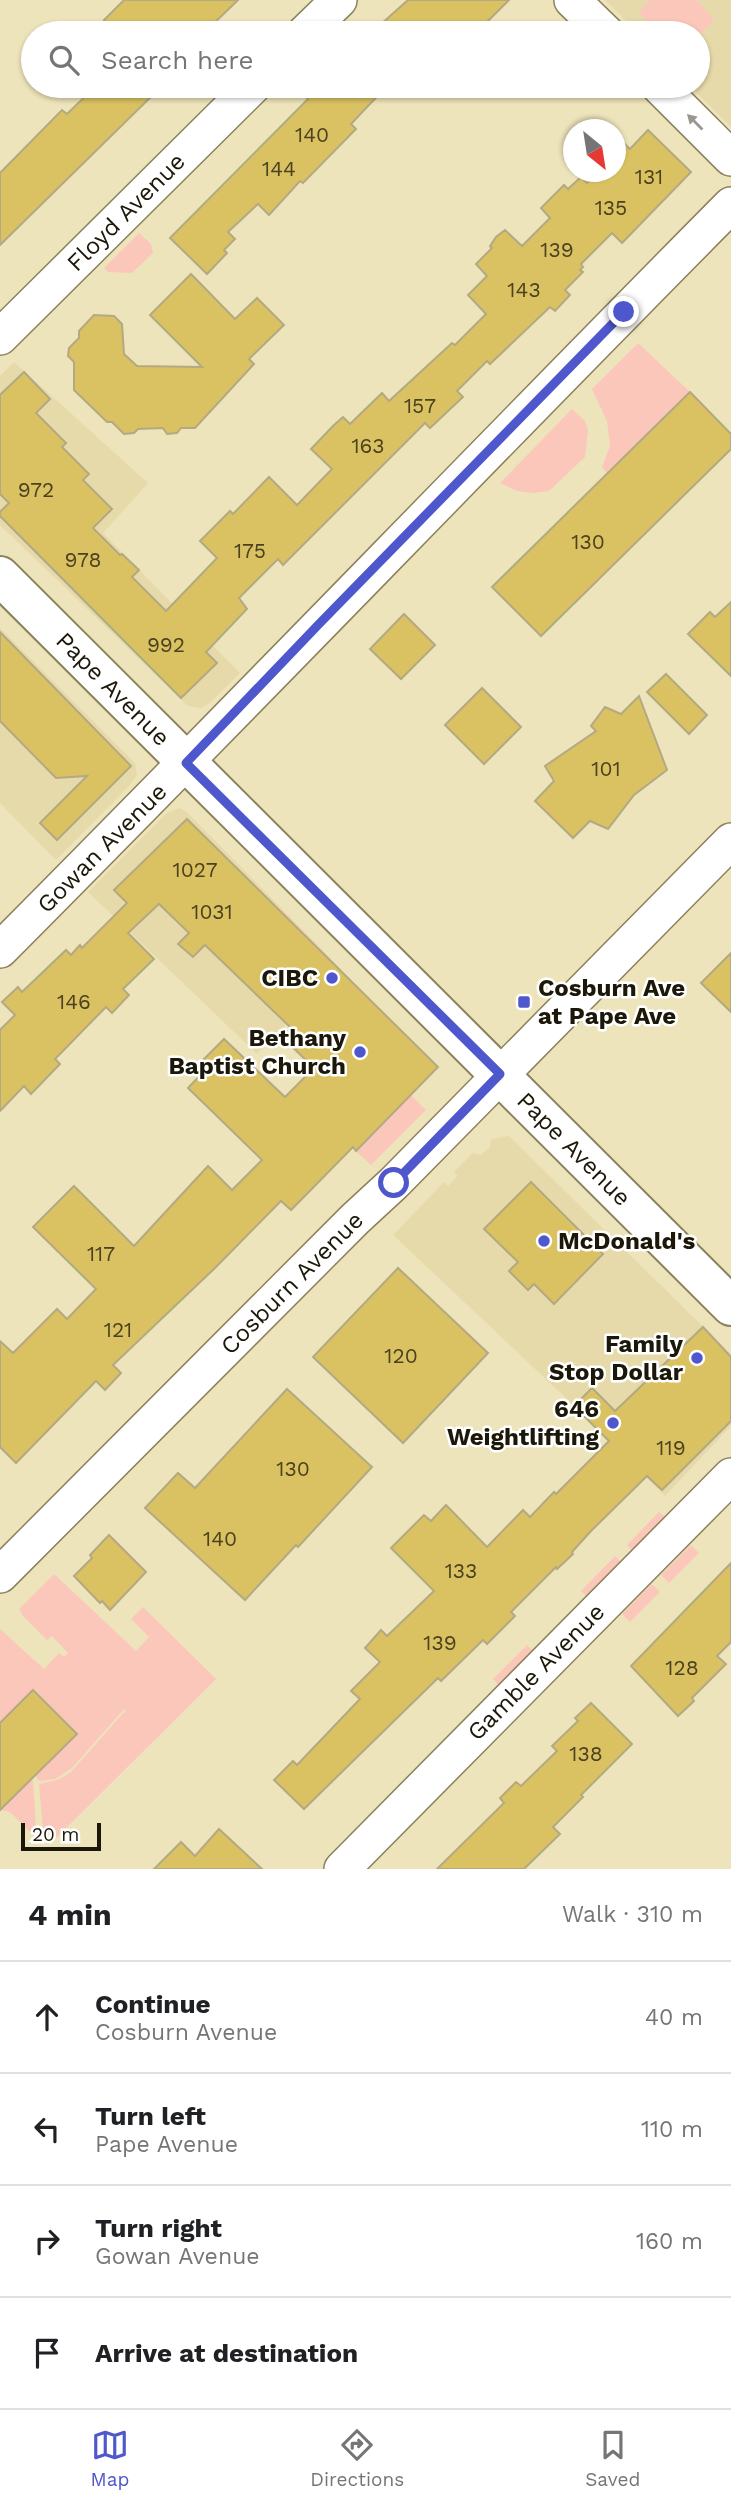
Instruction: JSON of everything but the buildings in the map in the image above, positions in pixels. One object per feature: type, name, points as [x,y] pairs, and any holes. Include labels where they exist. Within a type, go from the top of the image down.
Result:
[{"type":"main road","name":"Pape Avenue","points":[[0,576],[731,1306]]},
{"type":"street","points":[[318,21],[339,0]]},
{"type":"street","points":[[572,0],[594,21]]},
{"type":"street","name":"Floyd Avenue","points":[[0,337],[241,98]]},
{"type":"street","points":[[671,98],[731,158]]},
{"type":"street","name":"Gowan Avenue","points":[[0,950],[731,205]]},
{"type":"street","name":"Cosburn Avenue","points":[[0,1575],[731,841]]},
{"type":"street","name":"Gamble Avenue","points":[[342,1869],[731,1476]]},
{"type":"shaded area","points":[[605,0],[731,0],[731,127],[702,98],[710,98],[710,21],[626,21]]},
{"type":"shaded area","points":[[649,0],[696,0],[713,21],[710,24],[710,21],[647,21],[639,13]]},
{"type":"shaded area","points":[[139,233],[151,244],[153,253],[132,273],[108,272],[104,268]]},
{"type":"shaded area","points":[[638,343],[690,392],[607,473],[602,467],[610,446],[607,421],[592,389]]},
{"type":"shaded area","points":[[14,362],[148,483],[103,533],[240,673],[210,703],[201,708],[188,706],[0,525],[0,376]]},
{"type":"shaded area","points":[[572,409],[585,421],[588,430],[585,457],[549,491],[517,491],[500,483]]},
{"type":"shaded area","points":[[0,628],[135,763],[137,775],[129,786],[56,860],[0,803]]},
{"type":"shaded area","points":[[180,808],[188,813],[341,969],[257,1054],[88,892],[167,813]]},
{"type":"shaded area","points":[[411,1095],[426,1110],[371,1165],[356,1151]]},
{"type":"shaded area","points":[[509,1136],[731,1354],[731,1426],[665,1496],[585,1416],[393,1235],[444,1182],[448,1186],[457,1176],[454,1172],[473,1153],[481,1155],[490,1147],[491,1139]]},
{"type":"shaded area","points":[[659,1512],[667,1519],[634,1553],[627,1545]]},
{"type":"shaded area","points":[[691,1545],[699,1553],[669,1583],[661,1575]]},
{"type":"shaded area","points":[[615,1556],[623,1564],[589,1599],[581,1591]]},
{"type":"shaded area","points":[[54,1574],[136,1651],[149,1637],[131,1619],[143,1607],[216,1679],[55,1839],[47,1831],[38,1840],[35,1837],[43,1830],[39,1784],[57,1780],[70,1773],[126,1710],[124,1709],[72,1768],[55,1779],[39,1781],[35,1775],[76,1733],[33,1690],[0,1723],[0,1629],[44,1669],[59,1653],[64,1657],[68,1653],[52,1636],[47,1640],[19,1609]]},
{"type":"shaded area","points":[[652,1584],[660,1592],[630,1622],[622,1614]]},
{"type":"shaded area","points":[[527,1645],[534,1652],[500,1687],[493,1679]]},
{"type":"shaded area","points":[[31,1779],[36,1828],[31,1833],[10,1812],[0,1810]]},
{"type":"place","name":"CIBC","points":[[332,978]]},
{"type":"place","name":"Cosburn Ave at Pape Ave","points":[[524,1002]]},
{"type":"place","name":"Bethany Baptist Church","points":[[360,1052]]},
{"type":"place","name":"McDonald's","points":[[544,1241]]},
{"type":"place","name":"Family Stop Dollar","points":[[697,1358]]},
{"type":"place","name":"646 Weightlifting","points":[[613,1423]]},
{"type":"route","points":[[394,1183],[500,1074],[186,763],[624,312]]}]
